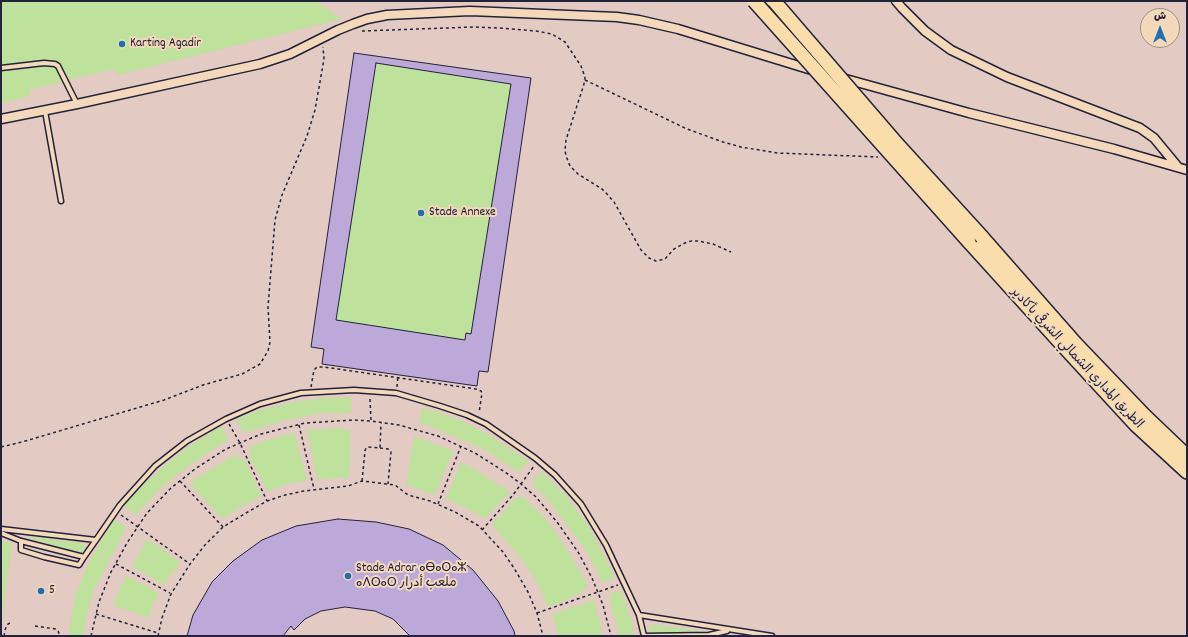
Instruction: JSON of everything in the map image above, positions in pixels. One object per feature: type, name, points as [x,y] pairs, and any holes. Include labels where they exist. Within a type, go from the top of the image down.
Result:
[{"type":"highway","name":"الطريق المداري الشمالي الشرقي بأكادير","points":[[754,1],[1065,348],[1136,425],[1187,472]]},
{"type":"highway","name":"الطريق المداري الشمالي الشرقي بأكادير","points":[[774,1],[898,145],[982,237],[1076,344],[1145,416],[1187,456]]},
{"type":"street","points":[[896,1],[925,31],[951,50],[1007,77],[1140,128],[1154,138],[1183,169]]},
{"type":"street","points":[[1,119],[45,111],[260,64],[290,54],[353,24],[367,19],[387,15],[470,11],[597,15],[632,19],[678,29],[792,64],[970,113],[1114,149],[1183,169]]},
{"type":"lane","points":[[1,68],[44,63],[55,64],[77,104]]},
{"type":"lane","points":[[45,111],[61,201]]},
{"type":"lane","points":[[21,541],[21,550],[79,565],[131,492],[155,466],[187,441],[260,404],[301,393],[354,390],[396,393],[440,406],[486,424],[538,460],[555,475],[582,504],[606,545],[639,615],[644,636],[709,636],[730,630]]},
{"type":"lane","points":[[1,529],[96,540]]},
{"type":"lane","points":[[1,534],[84,558]]},
{"type":"lane","points":[[639,615],[772,636]]},
{"type":"lane","points":[[709,636],[710,626]]},
{"type":"path","points":[[355,31],[474,27],[536,31],[552,34],[565,42],[582,66],[585,80],[566,140],[565,150],[570,166],[578,174],[602,189],[614,202],[642,250],[649,258],[656,261],[665,259],[674,248],[691,241],[713,244],[730,252]]},
{"type":"path","points":[[1,447],[164,400],[213,381],[242,374],[260,364],[268,351],[270,342],[268,307],[275,220],[282,195],[307,136],[315,110],[324,58],[323,38]]},
{"type":"path","points":[[585,80],[686,129],[741,147],[776,153],[884,158]]},
{"type":"path","points":[[310,393],[314,370],[317,367],[398,376],[481,391],[482,394],[478,420]]},
{"type":"path","points":[[396,393],[398,376]]},
{"type":"path","points":[[370,391],[371,421]]},
{"type":"path","points":[[226,420],[240,443],[267,501]]},
{"type":"path","points":[[92,636],[99,602],[111,572],[127,543],[147,513],[171,488],[226,449],[261,434],[305,423],[354,420],[399,425],[438,436],[475,452],[521,484],[540,502],[557,522],[578,552],[603,605],[611,636]]},
{"type":"path","points":[[380,448],[381,422]]},
{"type":"path","points":[[299,425],[314,489]]},
{"type":"path","points":[[438,504],[461,446]]},
{"type":"path","points":[[362,481],[366,448],[380,448],[388,449],[391,452],[388,484]]},
{"type":"path","points":[[482,530],[521,484],[538,460]]},
{"type":"path","points":[[180,481],[223,527]]},
{"type":"path","points":[[96,614],[158,635],[162,618],[171,594],[190,564],[205,545],[223,527],[267,501],[285,495],[314,489],[348,486],[362,481],[397,486],[408,495],[438,504],[479,526],[503,552],[514,568],[528,592],[537,613],[544,636]]},
{"type":"path","points":[[116,511],[190,564]]},
{"type":"path","points":[[116,564],[171,594]]},
{"type":"path","points":[[537,613],[624,583]]},
{"type":"path","points":[[4,636],[7,625],[11,622]]},
{"type":"path","points":[[36,626],[56,629],[60,636]]},
{"type":"green space","name":"Karting Agadir","points":[[1,1],[315,1],[342,19],[117,75],[114,69],[29,90],[30,96],[1,103]]},
{"type":"green space","name":"Stade Annexe","points":[[354,53],[531,78],[488,372],[479,371],[477,386],[322,364],[324,349],[311,347]]},
{"type":"green space","points":[[351,397],[352,413],[323,413],[282,421],[243,433],[236,419],[260,410],[292,402]]},
{"type":"green space","points":[[423,407],[462,421],[487,434],[529,461],[518,472],[482,448],[419,422]]},
{"type":"green space","points":[[221,426],[229,440],[207,453],[163,486],[136,515],[124,506],[158,471],[188,447]]},
{"type":"green space","points":[[339,428],[351,431],[349,478],[317,479],[307,430]]},
{"type":"green space","points":[[294,433],[307,480],[286,484],[268,492],[249,456],[252,454],[249,448],[263,441]]},
{"type":"green space","points":[[414,436],[453,451],[435,495],[406,485]]},
{"type":"green space","points":[[236,454],[240,460],[244,458],[261,496],[222,519],[190,484],[198,477]]},
{"type":"green space","points":[[461,462],[510,492],[485,518],[446,499]]},
{"type":"green space","points":[[541,471],[567,497],[589,527],[615,577],[603,583],[587,552],[551,503],[532,483]]},
{"type":"green space","points":[[522,495],[551,525],[564,545],[588,586],[582,589],[584,592],[548,607],[539,586],[522,559],[492,525],[516,497],[518,498]]},
{"type":"green space","points":[[114,519],[126,527],[93,592],[83,636],[68,636],[76,593],[89,562]]},
{"type":"green space","points":[[28,536],[82,543],[86,550],[80,553],[29,538]]},
{"type":"green space","points":[[148,539],[180,562],[164,585],[132,566]]},
{"type":"green space","points":[[1,541],[12,542],[1,625]]},
{"type":"green space","points":[[126,576],[159,593],[152,606],[149,618],[113,605]]},
{"type":"green space","points":[[621,590],[635,636],[619,636],[609,595]]},
{"type":"green space","points":[[594,600],[603,636],[558,636],[552,614]]},
{"type":"green space","points":[[654,624],[706,632],[652,634],[648,630],[650,625]]},
{"type":"building","points":[[354,53],[531,78],[488,372],[479,371],[477,386],[322,364],[324,349],[311,347]],"holes":[[[376,63],[511,84],[471,334],[466,333],[465,340],[336,320]]]},
{"type":"building","name":"Stade Adrar ⴰⴱⴰⵔⴰⵣ ⴰⴷⵔⴰⵔ ملعب أدرار","points":[[338,519],[376,522],[409,529],[443,545],[473,570],[498,601],[514,631],[515,636],[410,636],[393,619],[375,611],[345,607],[321,611],[305,619],[294,630],[291,626],[283,636],[187,636],[193,615],[212,582],[233,561],[262,540],[296,526]]},
{"type":"place","name":"Karting Agadir","points":[[122,44]]},
{"type":"place","name":"Stade Annexe","points":[[421,213]]},
{"type":"place","name":"Stade Adrar ⴰⴱⴰⵔⴰⵣ ⴰⴷⵔⴰⵔ ملعب أدرار","points":[[348,576]]},
{"type":"place","name":"5","points":[[41,591]]}]
